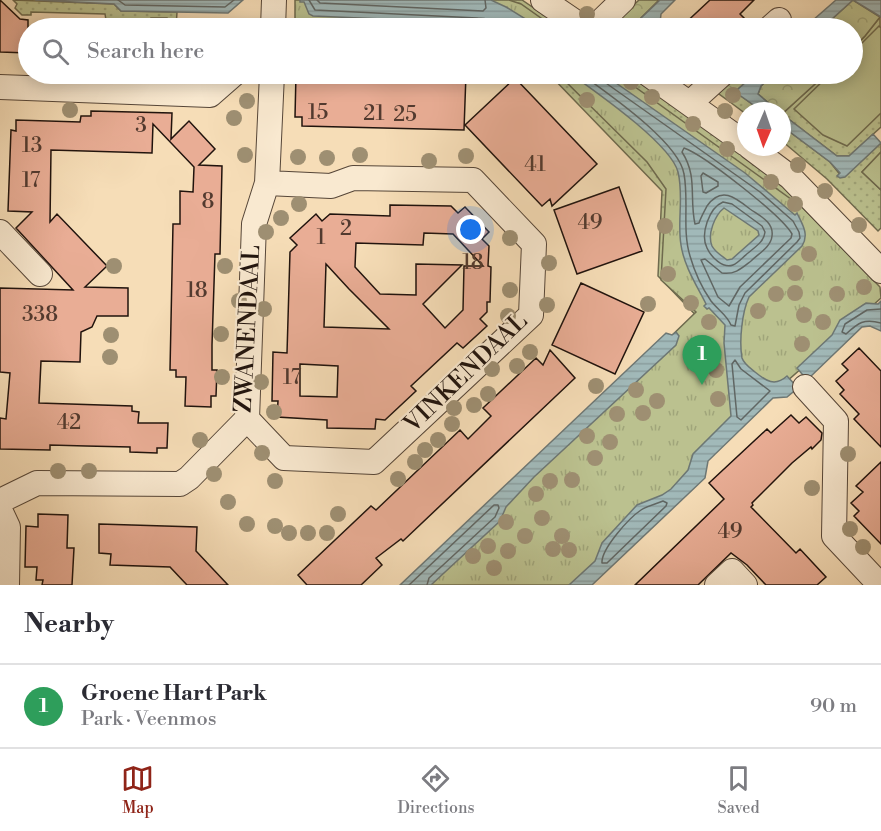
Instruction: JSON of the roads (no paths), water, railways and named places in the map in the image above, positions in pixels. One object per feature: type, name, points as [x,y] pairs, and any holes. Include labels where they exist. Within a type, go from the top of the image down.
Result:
[{"type":"street","points":[[273,18],[274,0]]},
{"type":"street","points":[[543,0],[569,18]]},
{"type":"street","points":[[604,18],[623,0]]},
{"type":"street","points":[[0,87],[210,94],[222,84]]},
{"type":"street","name":"ZWANENDAAL","points":[[0,501],[37,483],[180,484],[189,478],[247,419],[254,224],[267,183],[272,84]]},
{"type":"street","points":[[662,84],[737,137]]},
{"type":"street","points":[[690,103],[711,84]]},
{"type":"street","points":[[762,156],[790,177],[881,271]]},
{"type":"street","name":"VINKENDAAL","points":[[247,419],[284,458],[374,462],[531,315],[534,244],[473,180],[353,178],[331,186],[267,183]]},
{"type":"street","points":[[0,232],[40,274]]},
{"type":"street","points":[[805,387],[836,421],[834,536],[880,585]]},
{"type":"street","points":[[0,510],[8,527],[7,585]]},
{"type":"street","points":[[717,585],[732,571],[745,585]]},
{"type":"water","points":[[35,0],[243,0],[228,13],[121,11],[114,4]]},
{"type":"water","points":[[300,0],[491,0],[524,18],[313,16],[309,14],[304,2]]},
{"type":"water","points":[[660,0],[675,0],[661,14],[661,18],[641,18]]},
{"type":"water","points":[[836,0],[853,0],[833,18],[815,18]]},
{"type":"water","points":[[853,0],[881,0],[881,17]]},
{"type":"water","points":[[584,84],[617,84],[745,173],[795,215],[797,213],[804,228],[804,242],[749,297],[743,318],[741,351],[747,366],[763,378],[775,382],[787,376],[798,388],[787,397],[773,398],[708,461],[705,478],[592,585],[569,585],[595,561],[602,543],[637,505],[671,489],[688,470],[693,454],[731,416],[724,343],[725,325],[709,308],[704,306],[706,304],[685,261],[680,236],[678,172],[662,147]],"holes":[[[724,208],[758,231],[759,235],[732,259],[727,260],[712,246],[710,236],[713,225]]]},
{"type":"water","points":[[744,84],[763,84],[758,94],[767,102],[749,102],[738,94],[737,90]]},
{"type":"water","points":[[791,121],[837,156],[849,156],[873,134],[881,143],[845,177],[837,176],[840,173],[830,162],[791,133]]},
{"type":"water","points":[[881,301],[881,331],[870,326],[862,327],[807,380],[797,368],[832,335],[840,320],[866,303],[878,304]]},
{"type":"water","points":[[676,332],[679,336],[676,345],[534,477],[506,507],[500,521],[431,585],[400,585],[666,333],[672,335]]},
{"type":"place","name":"Groene Hart Park","points":[[702,385]]}]
